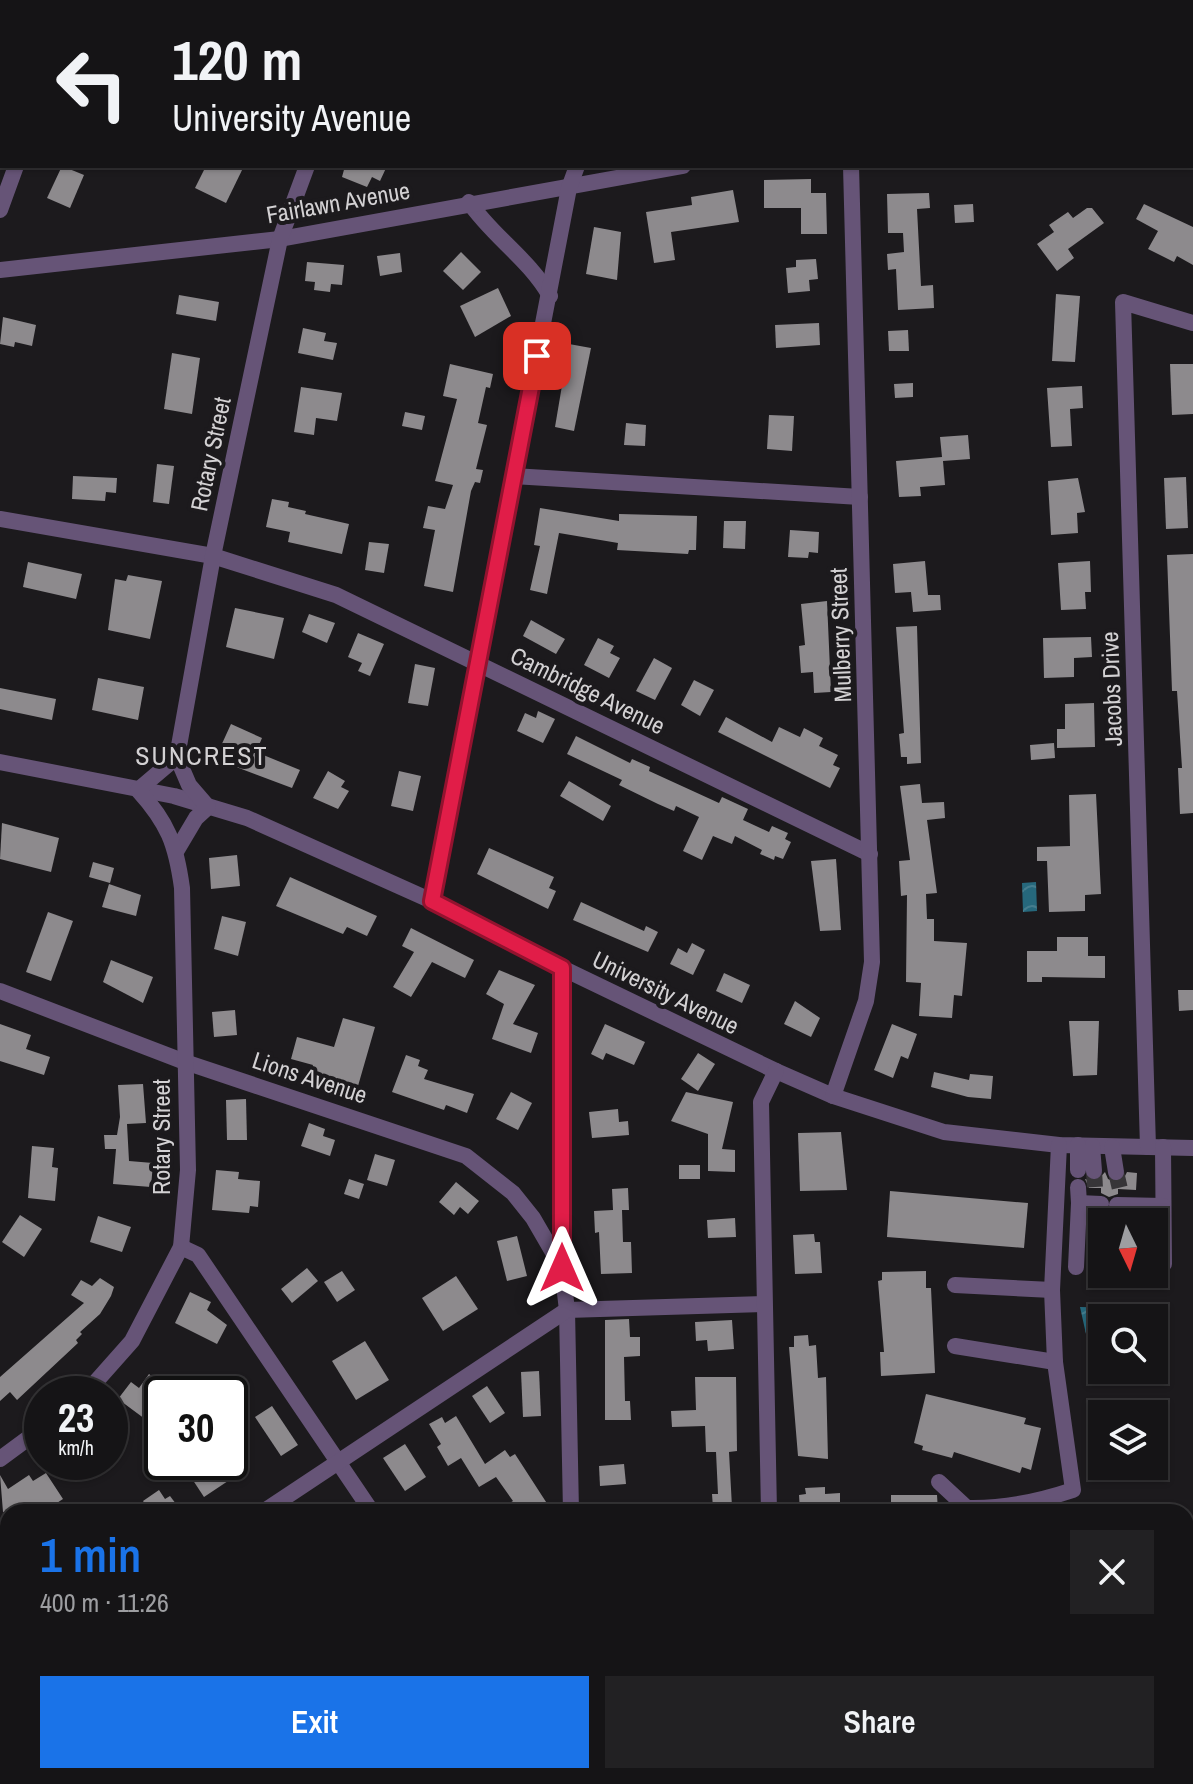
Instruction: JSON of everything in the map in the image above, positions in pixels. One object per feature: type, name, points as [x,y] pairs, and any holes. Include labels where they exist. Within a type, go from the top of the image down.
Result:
[{"type":"street","points":[[0,210],[15,168]]},
{"type":"street","name":"Rotary Street","points":[[177,757],[213,556],[280,239],[306,168]]},
{"type":"street","points":[[432,901],[569,188],[576,168]]},
{"type":"street","name":"Fairlawn Avenue","points":[[0,270],[280,239],[469,202],[569,188],[673,168]]},
{"type":"street","name":"Mulberry Street","points":[[833,1096],[866,1001],[872,962],[851,168]]},
{"type":"street","points":[[469,202],[490,231],[532,270],[550,296]]},
{"type":"street","name":"Jacobs Drive","points":[[1155,1147],[1123,302],[1193,323]]},
{"type":"street","points":[[513,476],[860,497]]},
{"type":"street","name":"Cambridge Avenue","points":[[0,519],[213,556],[336,595],[870,854]]},
{"type":"street","points":[[138,790],[177,757],[189,785],[208,807],[196,818],[177,850]]},
{"type":"street","name":"University Avenue","points":[[0,762],[138,790],[247,818],[432,901],[562,968],[776,1071],[833,1096],[944,1132],[1059,1145],[1193,1148]]},
{"type":"street","name":"Rotary Street","points":[[101,1376],[132,1341],[181,1247],[188,1170],[182,888],[177,850],[168,829],[138,790]]},
{"type":"street","points":[[562,968],[562,1268],[567,1310],[571,1504]]},
{"type":"street","name":"Lions Avenue","points":[[0,991],[185,1062],[466,1156],[491,1174],[527,1210],[562,1268]]},
{"type":"street","points":[[769,1504],[761,1102],[776,1071]]},
{"type":"street","points":[[1027,1504],[1073,1490],[1055,1362],[1052,1290],[1059,1145]]},
{"type":"street","points":[[1085,1146],[1086,1170]]},
{"type":"street","points":[[1112,1147],[1116,1172]]},
{"type":"street","points":[[1076,1267],[1101,1198],[1163,1206],[1155,1147]]},
{"type":"street","points":[[527,1210],[542,1211],[562,1199]]},
{"type":"street","points":[[181,1247],[198,1255],[367,1504]]},
{"type":"street","points":[[955,1285],[1052,1290]]},
{"type":"street","points":[[275,1504],[567,1310],[764,1304]]},
{"type":"street","points":[[955,1346],[1055,1362]]},
{"type":"street","points":[[0,1459],[24,1441]]},
{"type":"street","points":[[939,1482],[963,1504]]},
{"type":"water","points":[[1036,882],[1037,911],[1023,912],[1022,883]]},
{"type":"water","points":[[1080,1307],[1088,1307],[1086,1334]]},
{"type":"building","points":[[61,168],[84,175],[70,208],[47,198]]},
{"type":"building","points":[[205,168],[243,168],[226,203],[195,188]]},
{"type":"building","points":[[344,168],[386,168],[380,181],[372,177],[367,187],[342,177]]},
{"type":"building","points":[[811,179],[811,193],[826,193],[827,234],[801,234],[801,208],[764,208],[764,180]]},
{"type":"building","points":[[733,190],[739,222],[671,232],[675,260],[654,263],[646,212],[692,205],[691,197]]},
{"type":"building","points":[[929,193],[930,208],[917,209],[921,286],[933,285],[934,308],[898,310],[896,269],[888,270],[887,254],[904,252],[903,233],[888,233],[887,194]]},
{"type":"building","points":[[973,204],[974,222],[955,223],[954,205]]},
{"type":"building","points":[[1144,204],[1193,227],[1193,265],[1177,256],[1174,262],[1148,249],[1158,231],[1136,219]]},
{"type":"building","points":[[1092,208],[1104,223],[1068,249],[1074,258],[1057,271],[1037,244],[1054,232],[1049,225],[1068,212],[1073,218]]},
{"type":"building","points":[[594,227],[621,232],[617,280],[586,274]]},
{"type":"building","points":[[461,252],[481,272],[463,290],[443,271]]},
{"type":"building","points":[[400,253],[402,272],[380,276],[377,256]]},
{"type":"building","points":[[816,259],[818,279],[809,280],[810,291],[788,293],[786,268],[796,267],[796,260]]},
{"type":"building","points":[[307,262],[344,265],[342,285],[331,284],[330,292],[314,290],[315,282],[305,281]]},
{"type":"building","points":[[498,288],[511,316],[475,337],[460,306]]},
{"type":"building","points":[[1056,294],[1080,296],[1075,362],[1052,361]]},
{"type":"building","points":[[179,295],[219,302],[216,321],[176,314]]},
{"type":"building","points":[[3,317],[36,325],[32,346],[15,342],[14,347],[0,344]]},
{"type":"building","points":[[819,323],[820,345],[776,348],[775,325]]},
{"type":"building","points":[[303,328],[326,333],[324,341],[337,343],[333,360],[298,353]]},
{"type":"building","points":[[908,330],[909,351],[889,351],[888,331]]},
{"type":"building","points":[[569,344],[591,348],[574,431],[555,427]]},
{"type":"building","points":[[172,353],[200,358],[192,414],[164,409]]},
{"type":"building","points":[[450,364],[493,374],[490,388],[486,387],[478,423],[487,425],[476,469],[483,470],[480,483],[475,482],[471,491],[453,592],[424,586],[435,530],[423,528],[428,506],[445,509],[453,485],[435,481],[457,399],[443,396]]},
{"type":"building","points":[[1170,364],[1193,364],[1193,414],[1172,415]]},
{"type":"building","points":[[913,383],[913,397],[895,398],[894,384]]},
{"type":"building","points":[[1082,386],[1083,408],[1070,409],[1072,446],[1051,447],[1047,388]]},
{"type":"building","points":[[301,387],[342,393],[337,421],[316,418],[314,435],[294,432]]},
{"type":"building","points":[[405,412],[425,416],[422,430],[402,426]]},
{"type":"building","points":[[769,415],[794,416],[792,451],[767,449]]},
{"type":"building","points":[[626,423],[646,425],[645,446],[624,445]]},
{"type":"building","points":[[968,435],[970,459],[943,461],[945,485],[920,487],[921,496],[899,497],[896,461],[942,457],[940,437]]},
{"type":"building","points":[[157,464],[174,466],[169,504],[153,502]]},
{"type":"building","points":[[73,476],[117,478],[116,493],[106,492],[105,501],[72,499]]},
{"type":"building","points":[[1186,477],[1188,528],[1166,529],[1164,478]]},
{"type":"building","points":[[1078,478],[1085,512],[1077,513],[1078,533],[1051,535],[1048,481]]},
{"type":"building","points":[[272,499],[289,502],[288,507],[306,511],[305,514],[349,524],[342,554],[288,542],[290,532],[266,527]]},
{"type":"building","points":[[540,508],[619,521],[619,514],[697,516],[696,550],[689,550],[688,554],[617,550],[618,543],[559,533],[547,594],[530,590],[540,546],[534,545]]},
{"type":"building","points":[[724,521],[746,521],[745,549],[723,548]]},
{"type":"building","points":[[790,530],[819,532],[818,553],[809,552],[808,558],[788,557]]},
{"type":"building","points":[[369,542],[389,544],[384,573],[365,570]]},
{"type":"building","points":[[1193,554],[1193,813],[1180,814],[1178,768],[1182,768],[1177,691],[1172,691],[1167,555]]},
{"type":"building","points":[[925,561],[928,595],[940,595],[941,610],[913,612],[911,592],[895,593],[893,564]]},
{"type":"building","points":[[1090,561],[1091,592],[1085,592],[1086,609],[1061,610],[1058,563]]},
{"type":"building","points":[[28,562],[82,574],[76,599],[23,587]]},
{"type":"building","points":[[128,575],[162,581],[150,639],[108,630],[115,579],[126,581]]},
{"type":"building","points":[[827,601],[831,692],[814,693],[813,672],[801,673],[799,646],[805,645],[801,604]]},
{"type":"building","points":[[235,608],[284,618],[274,659],[226,647]]},
{"type":"building","points":[[309,614],[335,623],[327,643],[302,632]]},
{"type":"building","points":[[531,620],[565,639],[556,654],[523,636]]},
{"type":"building","points":[[917,626],[921,763],[907,764],[907,757],[901,757],[899,734],[904,733],[896,627]]},
{"type":"building","points":[[358,633],[384,644],[370,676],[358,671],[362,663],[348,657]]},
{"type":"building","points":[[1091,637],[1092,657],[1074,658],[1074,677],[1044,678],[1043,638]]},
{"type":"building","points":[[598,638],[614,646],[610,653],[620,658],[609,678],[584,665]]},
{"type":"building","points":[[654,658],[672,668],[655,700],[636,691]]},
{"type":"building","points":[[415,664],[435,668],[428,706],[408,703]]},
{"type":"building","points":[[98,678],[144,687],[138,720],[92,710]]},
{"type":"building","points":[[694,680],[714,690],[700,716],[681,705]]},
{"type":"building","points":[[0,688],[56,699],[52,720],[0,709]]},
{"type":"building","points":[[1094,703],[1095,747],[1057,748],[1057,729],[1065,729],[1065,704]]},
{"type":"building","points":[[538,711],[555,719],[543,743],[517,731],[525,713],[536,718]]},
{"type":"building","points":[[726,717],[772,742],[779,727],[800,737],[804,728],[823,738],[819,746],[838,755],[833,765],[840,768],[830,788],[718,732]]},
{"type":"building","points":[[231,724],[262,738],[256,752],[300,770],[292,788],[215,759]]},
{"type":"building","points":[[576,736],[630,763],[632,759],[650,767],[649,771],[719,803],[722,797],[748,809],[743,820],[769,832],[772,826],[788,833],[785,839],[791,842],[783,859],[775,856],[774,860],[760,854],[762,850],[735,836],[732,844],[713,836],[702,860],[683,851],[699,817],[676,806],[674,811],[658,804],[619,785],[622,780],[567,754]]},
{"type":"building","points":[[1054,743],[1055,758],[1031,760],[1030,745]]},
{"type":"building","points":[[328,771],[345,781],[341,787],[349,791],[338,809],[313,798]]},
{"type":"building","points":[[399,771],[421,776],[413,811],[391,806]]},
{"type":"building","points":[[569,781],[611,806],[603,821],[560,796]]},
{"type":"building","points":[[920,784],[922,803],[944,802],[945,818],[927,820],[937,893],[926,894],[927,919],[934,919],[934,941],[967,943],[962,996],[954,995],[952,1018],[919,1016],[921,983],[906,982],[907,895],[901,896],[899,861],[910,860],[900,786]]},
{"type":"building","points":[[1096,794],[1101,894],[1085,895],[1085,911],[1049,912],[1047,861],[1037,861],[1037,847],[1070,846],[1069,795]]},
{"type":"building","points":[[2,823],[59,838],[51,872],[0,859]]},
{"type":"building","points":[[489,848],[554,877],[549,888],[556,891],[548,909],[477,874]]},
{"type":"building","points":[[237,855],[240,886],[211,889],[209,858]]},
{"type":"building","points":[[836,859],[841,930],[820,931],[811,861]]},
{"type":"building","points":[[93,862],[114,868],[110,883],[89,877]]},
{"type":"building","points":[[290,877],[377,916],[367,936],[347,927],[343,934],[276,906]]},
{"type":"building","points":[[109,884],[141,895],[136,916],[102,907]]},
{"type":"building","points":[[581,902],[644,931],[646,926],[658,932],[648,952],[573,920]]},
{"type":"building","points":[[48,912],[73,921],[51,981],[26,972]]},
{"type":"building","points":[[222,916],[246,922],[238,956],[214,949]]},
{"type":"building","points":[[411,928],[474,960],[465,978],[432,962],[411,997],[393,987],[414,952],[402,946]]},
{"type":"building","points":[[1057,937],[1088,937],[1088,956],[1105,956],[1105,978],[1042,977],[1042,982],[1027,982],[1027,951],[1057,951]]},
{"type":"building","points":[[692,943],[705,950],[693,975],[670,964],[678,948],[687,953]]},
{"type":"building","points":[[111,960],[153,977],[143,1003],[103,982]]},
{"type":"building","points":[[499,970],[535,985],[513,1024],[538,1033],[531,1053],[492,1039],[504,1004],[486,994]]},
{"type":"building","points":[[724,973],[750,985],[742,1003],[716,991]]},
{"type":"building","points":[[1178,990],[1193,990],[1193,1010],[1179,1011]]},
{"type":"building","points":[[795,1001],[820,1018],[811,1037],[784,1024]]},
{"type":"building","points":[[235,1010],[237,1035],[214,1037],[212,1012]]},
{"type":"building","points":[[343,1018],[375,1027],[358,1086],[310,1073],[313,1065],[291,1059],[297,1037],[334,1047]]},
{"type":"building","points":[[1069,1021],[1099,1021],[1097,1075],[1073,1076]]},
{"type":"building","points":[[0,1024],[31,1035],[26,1049],[50,1057],[44,1075],[0,1061]]},
{"type":"building","points":[[605,1024],[645,1042],[634,1065],[606,1053],[603,1060],[591,1054]]},
{"type":"building","points":[[892,1024],[917,1034],[908,1059],[901,1056],[893,1078],[874,1070]]},
{"type":"building","points":[[698,1053],[715,1064],[698,1091],[681,1079]]},
{"type":"building","points":[[406,1055],[420,1060],[418,1066],[428,1070],[424,1079],[474,1094],[467,1113],[446,1105],[444,1110],[392,1092]]},
{"type":"building","points":[[934,1072],[969,1080],[970,1074],[993,1076],[991,1099],[968,1097],[931,1087]]},
{"type":"building","points":[[143,1084],[146,1123],[127,1124],[129,1161],[153,1163],[151,1187],[113,1184],[116,1149],[105,1149],[104,1135],[117,1135],[120,1117],[118,1085]]},
{"type":"building","points":[[511,1092],[532,1103],[518,1130],[496,1119]]},
{"type":"building","points":[[686,1092],[733,1102],[722,1149],[735,1150],[735,1172],[708,1171],[708,1134],[671,1121]]},
{"type":"building","points":[[246,1099],[247,1140],[227,1140],[226,1100]]},
{"type":"building","points":[[618,1109],[619,1122],[628,1121],[629,1135],[592,1138],[589,1112]]},
{"type":"building","points":[[309,1123],[325,1129],[323,1136],[335,1140],[330,1156],[301,1146]]},
{"type":"building","points":[[841,1132],[847,1190],[800,1191],[798,1133]]},
{"type":"building","points":[[32,1146],[54,1148],[52,1167],[58,1168],[55,1201],[28,1198]]},
{"type":"building","points":[[375,1154],[395,1160],[387,1186],[367,1180]]},
{"type":"building","points":[[679,1165],[700,1165],[700,1179],[679,1179]]},
{"type":"building","points":[[216,1170],[239,1172],[238,1179],[260,1181],[258,1207],[250,1206],[249,1213],[212,1210]]},
{"type":"building","points":[[1105,1172],[1108,1179],[1117,1183],[1123,1180],[1127,1172],[1137,1173],[1136,1190],[1118,1189],[1118,1194],[1109,1197],[1101,1193],[1101,1188],[1089,1188],[1085,1179],[1096,1182]]},
{"type":"building","points":[[349,1179],[364,1184],[359,1199],[344,1194]]},
{"type":"building","points":[[456,1182],[479,1201],[468,1214],[460,1207],[454,1215],[439,1202]]},
{"type":"building","points":[[628,1188],[629,1210],[622,1210],[623,1242],[631,1242],[632,1273],[601,1274],[599,1232],[595,1233],[594,1211],[613,1210],[612,1189]]},
{"type":"building","points":[[890,1191],[1028,1203],[1024,1248],[887,1237]]},
{"type":"building","points":[[20,1215],[42,1229],[24,1257],[2,1242]]},
{"type":"building","points":[[98,1216],[131,1227],[122,1252],[90,1242]]},
{"type":"building","points":[[735,1218],[736,1237],[708,1238],[707,1220]]},
{"type":"building","points":[[814,1234],[815,1242],[820,1242],[822,1273],[795,1274],[793,1235]]},
{"type":"building","points":[[517,1236],[527,1276],[507,1281],[497,1241]]},
{"type":"building","points":[[307,1268],[318,1281],[292,1303],[281,1289]]},
{"type":"building","points":[[342,1271],[355,1290],[337,1302],[324,1282]]},
{"type":"building","points":[[926,1271],[926,1288],[931,1288],[935,1373],[881,1376],[880,1352],[884,1352],[878,1281],[882,1280],[882,1272]]},
{"type":"building","points":[[456,1276],[478,1309],[443,1331],[422,1298]]},
{"type":"building","points":[[100,1278],[114,1287],[100,1314],[80,1332],[82,1334],[76,1340],[78,1343],[43,1376],[24,1376],[24,1393],[17,1400],[10,1392],[0,1401],[0,1377],[84,1303],[71,1295],[81,1280],[92,1286]]},
{"type":"building","points":[[190,1292],[211,1302],[207,1310],[227,1325],[217,1344],[175,1323]]},
{"type":"building","points":[[629,1319],[630,1337],[640,1337],[640,1356],[624,1357],[625,1401],[630,1401],[631,1420],[605,1420],[605,1320]]},
{"type":"building","points":[[732,1320],[734,1349],[708,1351],[707,1340],[696,1341],[695,1322]]},
{"type":"building","points":[[808,1335],[809,1346],[816,1345],[818,1378],[826,1377],[828,1459],[798,1456],[789,1347],[794,1347],[794,1336]]},
{"type":"building","points":[[365,1341],[389,1380],[356,1400],[332,1361]]},
{"type":"building","points":[[539,1371],[541,1416],[523,1417],[521,1372]]},
{"type":"building","points":[[695,1377],[736,1377],[737,1451],[729,1452],[732,1504],[713,1504],[712,1494],[718,1494],[716,1452],[706,1452],[705,1426],[672,1427],[671,1411],[696,1410]]},
{"type":"building","points":[[144,1381],[144,1418],[128,1406],[128,1386],[131,1382],[139,1388]]},
{"type":"building","points":[[487,1386],[505,1413],[490,1423],[472,1396]]},
{"type":"building","points":[[926,1394],[1026,1418],[1024,1424],[1041,1428],[1031,1470],[1022,1467],[1020,1473],[954,1452],[952,1458],[922,1450],[923,1446],[914,1443]]},
{"type":"building","points":[[272,1406],[298,1445],[281,1456],[255,1417]]},
{"type":"building","points":[[456,1416],[485,1464],[505,1450],[510,1457],[515,1454],[547,1504],[508,1504],[513,1501],[496,1477],[479,1487],[461,1458],[448,1466],[437,1447],[441,1444],[429,1424],[442,1417],[445,1423]]},
{"type":"building","points":[[405,1444],[426,1477],[405,1491],[383,1458]]},
{"type":"building","points":[[624,1464],[626,1484],[600,1486],[599,1466]]},
{"type":"building","points":[[0,1475],[8,1489],[24,1478],[51,1480],[63,1499],[55,1504],[2,1504]]},
{"type":"building","points":[[193,1480],[230,1480],[204,1497]]},
{"type":"building","points":[[825,1487],[825,1494],[840,1493],[840,1504],[800,1504],[799,1495],[806,1494],[805,1488]]},
{"type":"building","points":[[159,1490],[165,1499],[170,1496],[176,1504],[145,1504],[143,1501]]},
{"type":"building","points":[[891,1495],[937,1495],[938,1504],[891,1504]]},
{"type":"tunnel","points":[[1094,1171],[1095,1188]]},
{"type":"tunnel","points":[[1116,1172],[1120,1189]]},
{"type":"district","name":"SUNCREST","points":[[202,755]]},
{"type":"route","points":[[537,356],[456,762],[432,901],[562,968],[562,1268]]}]
